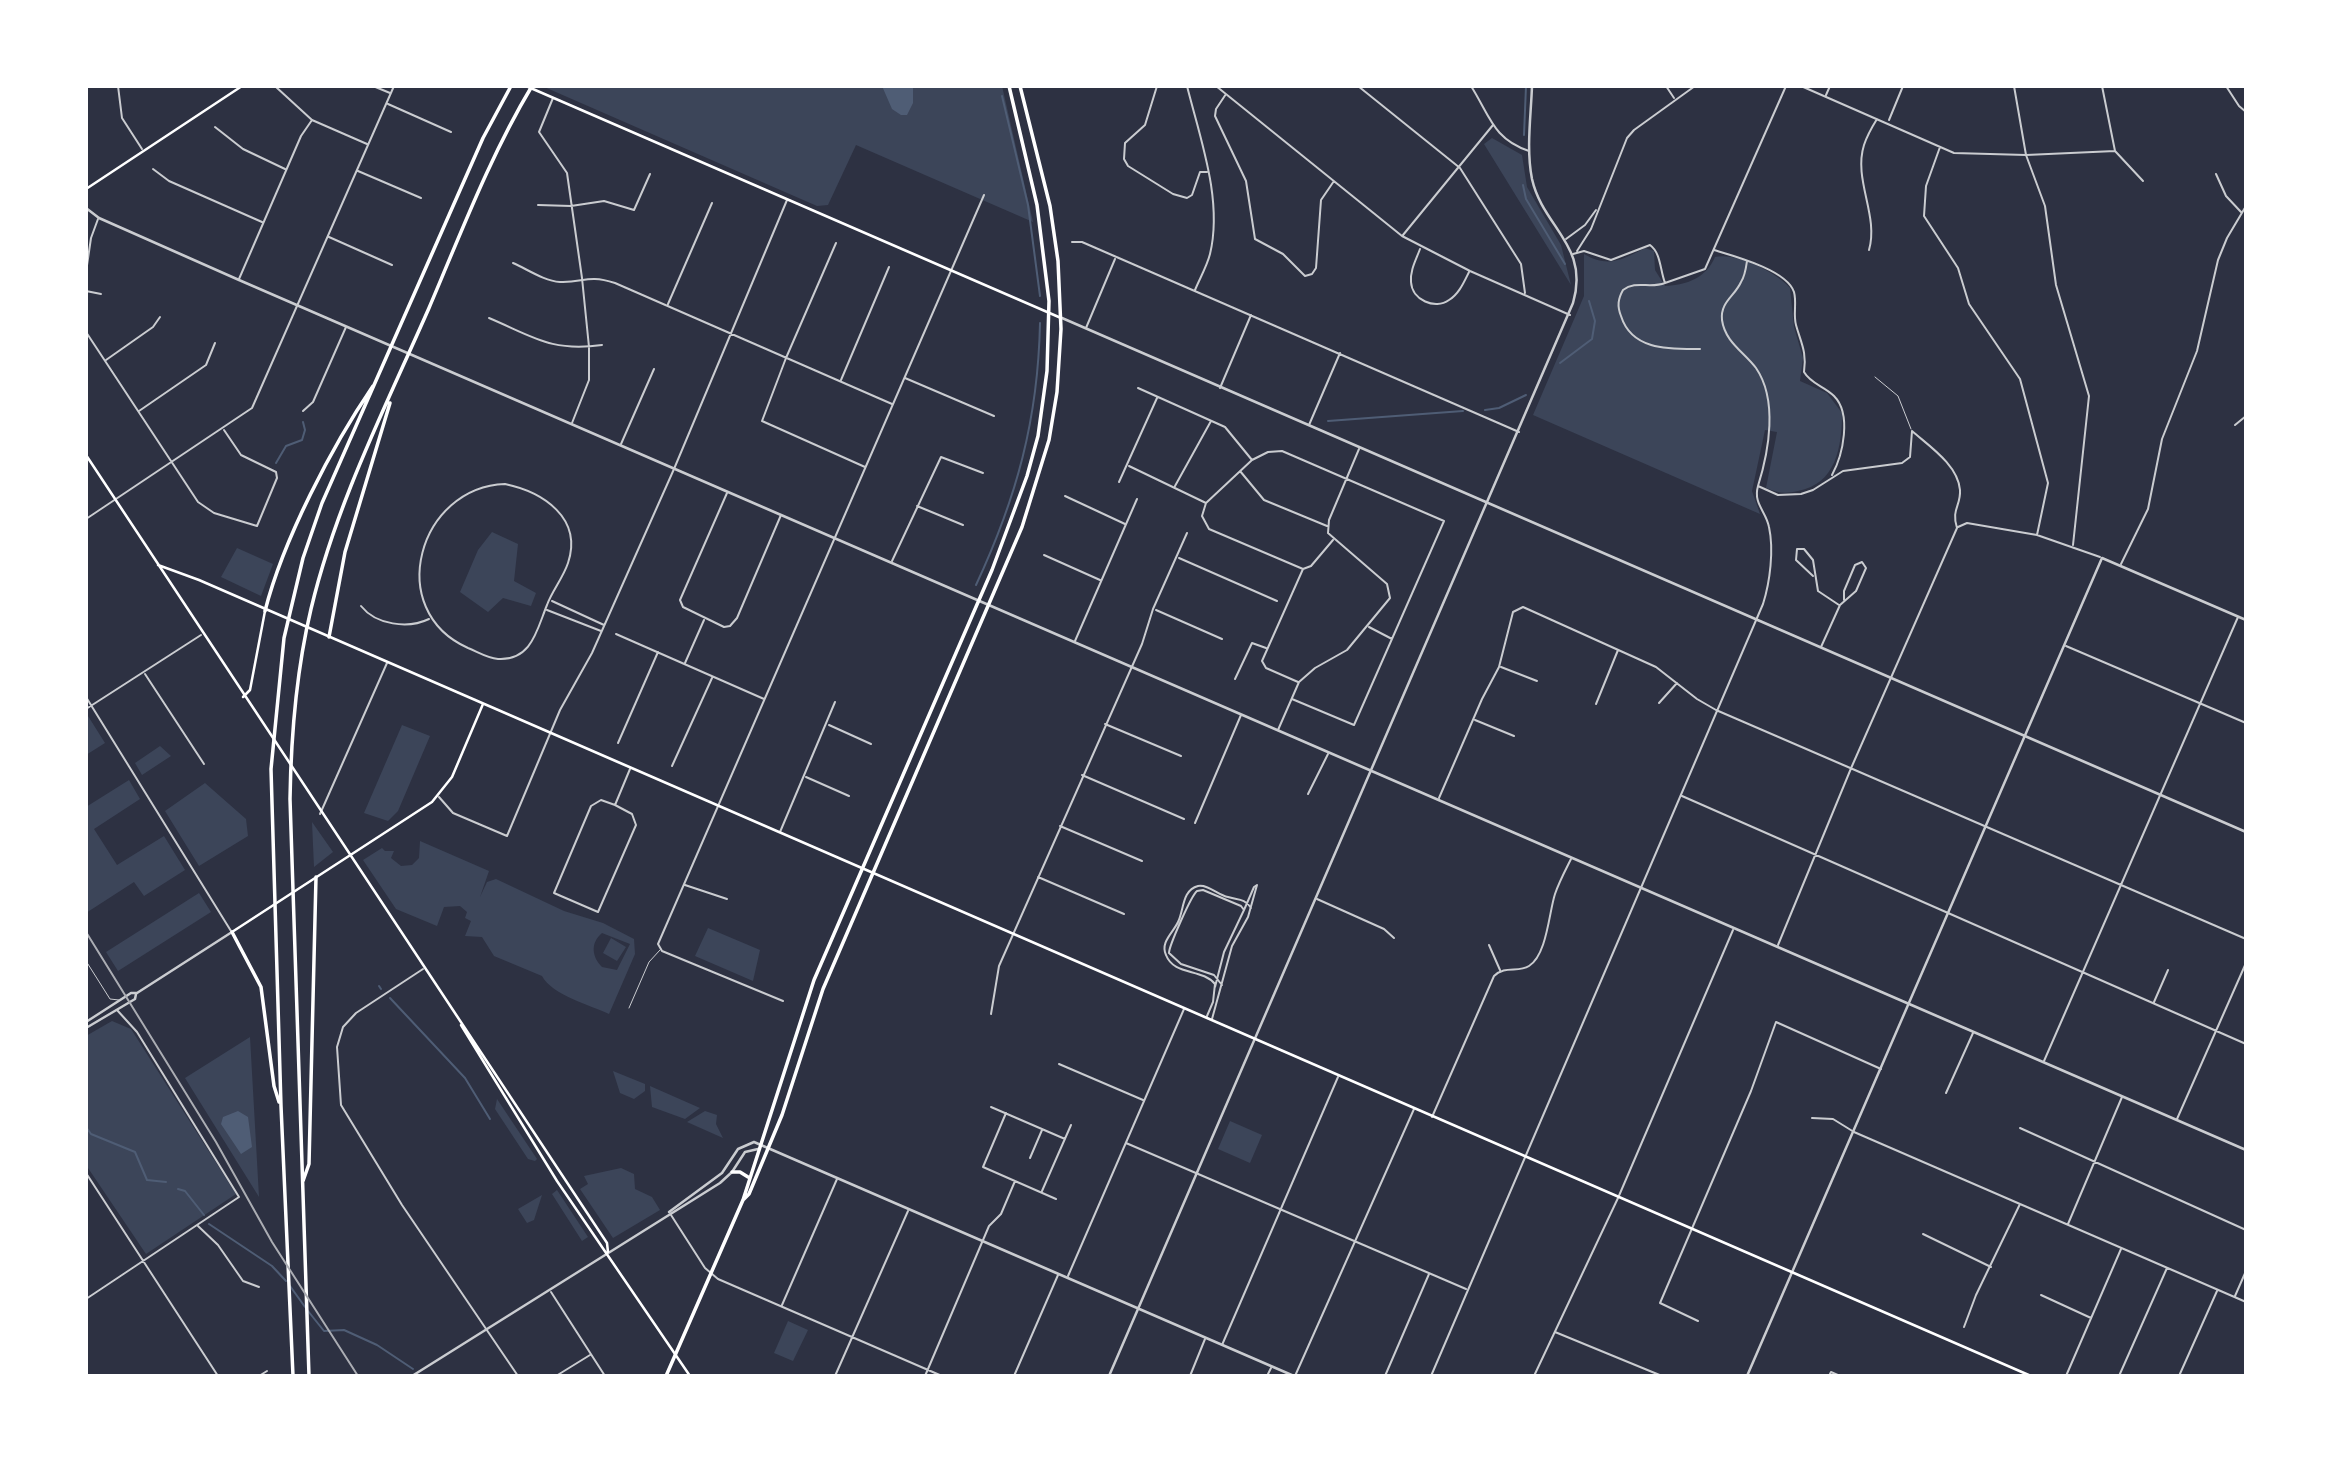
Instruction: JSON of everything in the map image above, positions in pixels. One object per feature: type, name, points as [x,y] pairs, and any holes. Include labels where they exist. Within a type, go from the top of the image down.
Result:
[{"type":"main road","points":[[86,189],[242,86]]},
{"type":"main road","points":[[293,1376],[281,1106],[271,769],[274,715],[284,638],[321,503],[380,376],[483,138],[511,86]]},
{"type":"main road","points":[[526,86],[1061,318]]},
{"type":"main road","points":[[309,1376],[290,799],[291,740],[304,646],[311,610],[340,515],[499,146],[532,86]]},
{"type":"main road","points":[[666,1376],[743,1200],[758,1144],[809,993],[1014,517],[1038,436],[1048,372],[1049,313],[1045,245],[1009,86]]},
{"type":"main road","points":[[743,1200],[749,1194],[768,1149],[823,989],[1023,527],[1049,440],[1057,392],[1061,318],[1058,261],[1050,206],[1020,86]]},
{"type":"main road","points":[[243,698],[250,690],[265,611],[290,544],[356,410],[380,376]]},
{"type":"main road","points":[[329,637],[345,552],[396,384]]},
{"type":"main road","points":[[86,455],[201,635],[607,1243],[608,1252]]},
{"type":"main road","points":[[158,565],[2031,1376]]},
{"type":"main road","points":[[281,1106],[274,1086],[261,987],[232,932],[420,811],[438,796],[452,777],[483,704]]},
{"type":"main road","points":[[303,1183],[309,1164],[316,877]]},
{"type":"main road","points":[[460,1023],[512,1111],[689,1375],[684,1376]]},
{"type":"main road","points":[[732,1172],[740,1172],[748,1177]]},
{"type":"street","points":[[118,86],[122,118],[143,150]]},
{"type":"street","points":[[373,86],[391,93]]},
{"type":"street","points":[[86,519],[244,416],[256,401],[394,86]]},
{"type":"street","points":[[1157,86],[1145,125],[1125,143],[1124,159],[1128,166],[1173,194],[1187,198],[1192,195],[1200,172],[1208,172]]},
{"type":"street","points":[[1187,86],[1208,172],[1212,223],[1210,253],[1194,290]]},
{"type":"street","points":[[1216,86],[1402,236],[1470,271],[1570,315]]},
{"type":"street","points":[[1357,86],[1460,168],[1521,264],[1525,295]]},
{"type":"street","points":[[1471,86],[1493,125],[1510,145],[1530,152]]},
{"type":"street","points":[[1109,1376],[1570,315],[1578,274],[1566,239],[1536,190],[1530,152],[1532,86]]},
{"type":"street","points":[[1666,86],[1675,99]]},
{"type":"street","points":[[1573,254],[1584,244],[1628,138],[1695,86]]},
{"type":"street","points":[[1700,349],[1651,345],[1634,338],[1626,327],[1618,304],[1623,290],[1632,284],[1652,286],[1701,272],[1714,250],[1786,86]]},
{"type":"street","points":[[1801,86],[1964,155],[2115,152]]},
{"type":"street","points":[[1826,96],[1830,86]]},
{"type":"street","points":[[1888,122],[1903,86]]},
{"type":"street","points":[[2014,86],[2026,155],[2045,206],[2056,285],[2089,396],[2073,545]]},
{"type":"street","points":[[2102,86],[2115,152],[2143,181]]},
{"type":"street","points":[[2226,86],[2246,112]]},
{"type":"street","points":[[276,88],[312,120],[368,144]]},
{"type":"street","points":[[1226,94],[1217,107],[1216,116],[1246,181],[1255,239],[1258,244],[1283,254],[1303,275],[1312,274],[1315,270],[1321,200],[1335,180]]},
{"type":"street","points":[[553,98],[539,132],[567,173],[589,347],[589,380],[572,423]]},
{"type":"street","points":[[386,103],[451,132]]},
{"type":"street","points":[[1869,250],[1873,234],[1863,181],[1863,150],[1877,118]]},
{"type":"street","points":[[239,279],[286,169],[312,120]]},
{"type":"street","points":[[1402,236],[1493,125]]},
{"type":"street","points":[[215,127],[243,149],[286,169]]},
{"type":"street","points":[[1940,147],[1928,177],[1923,204],[1924,216],[1958,268],[1969,304],[2020,379],[2048,483],[2048,496],[2037,535]]},
{"type":"street","points":[[153,169],[169,181],[263,222]]},
{"type":"street","points":[[357,171],[421,198]]},
{"type":"street","points":[[538,205],[571,206],[604,201],[634,210],[650,174]]},
{"type":"street","points":[[2216,174],[2226,196],[2242,213]]},
{"type":"street","points":[[783,1002],[660,950],[658,944],[984,195]]},
{"type":"street","points":[[438,796],[453,813],[507,836],[572,686],[605,626],[787,200]]},
{"type":"street","points":[[667,305],[712,203]]},
{"type":"street","points":[[2121,565],[2148,509],[2162,439],[2197,351],[2218,260],[2246,206]]},
{"type":"street","points":[[86,208],[99,218],[346,326],[2246,1150]]},
{"type":"street","points":[[1566,239],[1585,225],[1597,209]]},
{"type":"street","points":[[86,272],[91,238],[99,218]]},
{"type":"street","points":[[328,237],[392,265]]},
{"type":"street","points":[[1072,242],[1082,242],[1519,432]]},
{"type":"street","points":[[836,243],[762,421],[866,467]]},
{"type":"street","points":[[1573,254],[1584,251],[1611,260],[1650,245],[1659,256],[1659,268],[1665,283]]},
{"type":"street","points":[[1421,247],[1411,272],[1411,286],[1418,296],[1428,303],[1442,304],[1452,299],[1470,271]]},
{"type":"street","points":[[1714,250],[1747,260],[1790,285],[1795,299],[1796,326],[1806,352],[1804,372],[1810,380],[1833,394],[1841,406],[1843,432],[1839,459],[1832,476]]},
{"type":"street","points":[[1085,328],[1115,257]]},
{"type":"street","points":[[1431,1376],[1765,598],[1770,541],[1767,520],[1756,498],[1768,446],[1769,416],[1764,388],[1755,368],[1729,339],[1722,321],[1724,304],[1741,283],[1747,260]]},
{"type":"street","points":[[513,263],[550,280],[562,282],[598,278],[615,283],[893,405]]},
{"type":"street","points":[[841,381],[889,267]]},
{"type":"street","points":[[86,291],[101,294]]},
{"type":"street","points":[[1220,388],[1251,316]]},
{"type":"street","points":[[105,361],[153,327],[160,317]]},
{"type":"street","points":[[489,317],[566,349],[602,345]]},
{"type":"street","points":[[1061,318],[2246,832]]},
{"type":"street","points":[[303,411],[313,402],[346,326]]},
{"type":"street","points":[[86,332],[201,505],[226,518],[257,526],[276,472],[241,455],[223,429]]},
{"type":"street","points":[[138,411],[206,365],[215,343]]},
{"type":"street","points":[[1308,426],[1340,353]]},
{"type":"street","points":[[621,445],[654,369]]},
{"type":"street","points":[[905,377],[994,416]]},
{"type":"street","points":[[1138,388],[1231,431],[1252,460]]},
{"type":"street","points":[[1119,482],[1157,398]]},
{"type":"street","points":[[2235,425],[2246,416]]},
{"type":"street","points":[[1175,486],[1211,420]]},
{"type":"street","points":[[1758,486],[1779,495],[1801,494],[1813,490],[1832,476],[1868,466],[1902,463],[1910,457],[1909,435],[1912,431],[1945,461],[1958,482],[1960,495],[1954,512],[1957,528],[1813,856],[1777,946]]},
{"type":"street","points":[[1278,731],[1299,682],[1315,668],[1347,650],[1389,600],[1390,587],[1333,540],[1328,526],[1360,448]]},
{"type":"street","points":[[1292,699],[1354,725],[1444,521],[1282,451],[1268,452],[1252,460],[1206,503],[1202,516],[1209,529],[1303,569],[1311,566],[1333,540]]},
{"type":"street","points":[[891,562],[941,457],[982,474]]},
{"type":"street","points":[[1128,465],[1206,503]]},
{"type":"street","points":[[1240,471],[1264,500],[1328,526]]},
{"type":"street","points":[[505,484],[534,493],[554,505],[569,527],[571,548],[568,562],[550,600],[537,635],[528,647],[504,659],[486,656],[454,641],[430,618],[421,599],[419,573],[434,530],[452,502],[473,490],[505,484]]},
{"type":"street","points":[[728,492],[680,600],[683,607],[724,627],[734,622],[781,514]]},
{"type":"street","points":[[1065,496],[1126,524]]},
{"type":"street","points":[[1075,642],[1137,499]]},
{"type":"street","points":[[916,505],[963,525]]},
{"type":"street","points":[[1957,528],[1967,523],[2037,535],[2073,545],[2246,620]]},
{"type":"street","points":[[991,1014],[996,974],[1104,723],[1132,667],[1153,609],[1187,533]]},
{"type":"street","points":[[1813,576],[1797,560],[1797,549],[1804,550],[1813,560],[1813,576],[1818,590],[1840,606]]},
{"type":"street","points":[[1044,555],[1101,580]]},
{"type":"street","points":[[1177,557],[1277,601]]},
{"type":"street","points":[[1747,1376],[2102,558]]},
{"type":"street","points":[[1821,648],[1840,606],[1858,587],[1866,568],[1863,562],[1855,565],[1844,591],[1844,600]]},
{"type":"street","points":[[1299,682],[1264,666],[1267,648],[1303,569]]},
{"type":"street","points":[[550,600],[605,626]]},
{"type":"street","points":[[361,606],[367,613],[386,621],[411,624],[430,618]]},
{"type":"street","points":[[1438,801],[1499,667],[1517,608],[1523,607],[1619,648],[1678,683],[1716,710],[1852,766],[2246,939]]},
{"type":"street","points":[[1153,609],[1222,639]]},
{"type":"street","points":[[546,610],[602,631]]},
{"type":"street","points":[[2043,1062],[2238,617]]},
{"type":"street","points":[[685,664],[705,619]]},
{"type":"street","points":[[1368,627],[1392,639]]},
{"type":"street","points":[[616,634],[765,699]]},
{"type":"street","points":[[86,709],[201,635]]},
{"type":"street","points":[[1235,679],[1252,643],[1267,648]]},
{"type":"street","points":[[2064,646],[2246,723]]},
{"type":"street","points":[[1596,704],[1619,648]]},
{"type":"street","points":[[618,743],[658,652]]},
{"type":"street","points":[[320,814],[387,663]]},
{"type":"street","points":[[1499,667],[1537,681]]},
{"type":"street","points":[[144,673],[204,764]]},
{"type":"street","points":[[672,766],[712,676]]},
{"type":"street","points":[[1659,704],[1678,683]]},
{"type":"street","points":[[86,697],[232,932],[136,994],[131,993],[86,1022]]},
{"type":"street","points":[[779,833],[828,724],[835,702]]},
{"type":"street","points":[[1195,822],[1241,715]]},
{"type":"street","points":[[1474,719],[1514,736]]},
{"type":"street","points":[[1104,723],[1181,756]]},
{"type":"street","points":[[828,724],[871,744]]},
{"type":"street","points":[[1308,794],[1328,753]]},
{"type":"street","points":[[615,805],[630,769]]},
{"type":"street","points":[[1082,775],[1184,819]]},
{"type":"street","points":[[805,777],[849,796]]},
{"type":"street","points":[[1681,795],[1813,856],[2246,1044]]},
{"type":"street","points":[[601,800],[615,805],[632,814],[636,825],[598,912],[554,893],[591,806],[601,800]]},
{"type":"street","points":[[1060,826],[1142,861]]},
{"type":"street","points":[[1432,1117],[1492,979],[1500,971],[1526,967],[1535,960],[1546,934],[1555,895],[1571,858]]},
{"type":"street","points":[[1038,877],[1124,914]]},
{"type":"street","points":[[685,884],[727,899]]},
{"type":"street","points":[[1215,987],[1203,974],[1181,969],[1171,963],[1164,944],[1179,922],[1187,893],[1203,886],[1247,902],[1251,908]]},
{"type":"street","points":[[1206,1018],[1213,1002],[1224,952],[1257,886],[1251,908],[1232,946],[1211,1020]]},
{"type":"street","points":[[1222,985],[1217,977],[1175,960],[1169,953],[1169,944],[1181,926],[1190,899],[1197,891],[1203,890],[1241,906],[1244,910]]},
{"type":"street","points":[[1316,899],[1384,929],[1394,938]]},
{"type":"street","points":[[1534,1376],[1618,1198],[1734,927]]},
{"type":"street","points":[[1489,945],[1500,971]]},
{"type":"street","points":[[2177,1120],[2246,963]]},
{"type":"street","points":[[424,969],[356,1013],[343,1027],[337,1047],[341,1105],[398,1200],[488,1329],[517,1376]]},
{"type":"street","points":[[2154,1003],[2168,970]]},
{"type":"street","points":[[86,1028],[135,999],[136,994]]},
{"type":"street","points":[[1067,1277],[1185,1008]]},
{"type":"street","points":[[86,1298],[239,1197],[137,1032],[117,1010]]},
{"type":"street","points":[[1698,1321],[1660,1303],[1751,1091],[1776,1022],[1881,1069]]},
{"type":"street","points":[[1946,1093],[1973,1032]]},
{"type":"street","points":[[1059,1064],[1144,1100]]},
{"type":"street","points":[[1221,1346],[1339,1077]]},
{"type":"street","points":[[2068,1225],[2122,1096]]},
{"type":"street","points":[[990,1107],[1065,1139]]},
{"type":"street","points":[[670,1212],[678,1203],[719,1177],[743,1146],[750,1142],[758,1144],[1294,1376],[1414,1109]]},
{"type":"street","points":[[1006,1113],[983,1167],[1056,1199]]},
{"type":"street","points":[[1812,1118],[1833,1119],[1854,1132],[2246,1302]]},
{"type":"street","points":[[1041,1193],[1071,1125]]},
{"type":"street","points":[[2020,1128],[2095,1161],[2129,1180],[2246,1230]]},
{"type":"street","points":[[1030,1158],[1042,1129]]},
{"type":"street","points":[[1126,1143],[1467,1290]]},
{"type":"street","points":[[415,1376],[670,1212],[720,1183],[732,1172],[745,1152],[768,1149]]},
{"type":"street","points":[[86,1173],[218,1376]]},
{"type":"street","points":[[782,1306],[837,1178]]},
{"type":"street","points":[[925,1376],[983,1241],[992,1223],[1001,1213],[1015,1181]]},
{"type":"street","points":[[1964,1327],[2020,1204]]},
{"type":"street","points":[[835,1376],[909,1208]]},
{"type":"street","points":[[670,1212],[711,1274],[942,1376]]},
{"type":"street","points":[[198,1226],[218,1245],[243,1281],[259,1287]]},
{"type":"street","points":[[1923,1234],[1991,1267]]},
{"type":"street","points":[[2066,1376],[2121,1248]]},
{"type":"street","points":[[2119,1376],[2167,1268]]},
{"type":"street","points":[[2235,1297],[2246,1271]]},
{"type":"street","points":[[1014,1376],[1059,1274]]},
{"type":"street","points":[[1385,1376],[1429,1274]]},
{"type":"street","points":[[550,1290],[605,1376]]},
{"type":"street","points":[[2179,1376],[2217,1290]]},
{"type":"street","points":[[2041,1295],[2091,1318]]},
{"type":"street","points":[[1554,1332],[1662,1376]]},
{"type":"street","points":[[1190,1376],[1205,1339]]},
{"type":"street","points":[[556,1376],[591,1354]]},
{"type":"street","points":[[1267,1376],[1271,1367]]},
{"type":"street","points":[[259,1376],[267,1371]]},
{"type":"street","points":[[1829,1376],[1831,1372],[1840,1376]]},
{"type":"lane","points":[[1875,377],[1898,396],[1912,431]]},
{"type":"lane","points":[[629,1008],[649,962],[660,950]]},
{"type":"lane","points":[[86,961],[110,999],[120,1000]]},
{"type":"shaded area","points":[[542,86],[1002,86],[1033,222],[856,145],[828,205],[817,206]]},
{"type":"shaded area","points":[[882,86],[913,86],[913,103],[907,115],[901,115],[892,109]]},
{"type":"shaded area","points":[[1492,138],[1522,155],[1527,187],[1561,245],[1571,285],[1484,144]]},
{"type":"shaded area","points":[[1645,248],[1654,251],[1655,270],[1665,286],[1695,279],[1715,257],[1724,256],[1755,265],[1790,288],[1794,327],[1803,358],[1800,381],[1827,393],[1842,413],[1838,451],[1829,472],[1821,481],[1798,491],[1778,492],[1766,488],[1777,432],[1765,430],[1752,491],[1760,514],[1533,415],[1584,296],[1584,254],[1600,261],[1615,261]]},
{"type":"shaded area","points":[[492,532],[518,544],[514,581],[536,593],[531,606],[503,598],[488,612],[460,592],[478,550]]},
{"type":"shaded area","points":[[237,548],[273,564],[261,596],[221,577]]},
{"type":"shaded area","points":[[88,716],[105,743],[86,755],[86,717]]},
{"type":"shaded area","points":[[402,725],[430,736],[398,811],[388,821],[364,813]]},
{"type":"shaded area","points":[[160,746],[171,756],[142,775],[135,763]]},
{"type":"shaded area","points":[[129,780],[140,799],[94,829],[117,865],[164,836],[185,870],[144,896],[134,882],[86,913],[86,807]]},
{"type":"shaded area","points":[[205,783],[246,819],[248,836],[199,866],[165,811]]},
{"type":"shaded area","points":[[312,822],[333,852],[314,867]]},
{"type":"shaded area","points":[[420,841],[489,871],[480,897],[487,882],[496,879],[564,911],[603,923],[634,939],[635,954],[609,1014],[554,989],[542,976],[494,956],[482,937],[465,936],[471,921],[465,918],[467,912],[460,906],[444,907],[437,926],[396,909],[363,860],[382,848],[385,851],[394,851],[391,858],[401,866],[412,865],[419,858]],"holes":[[[602,933],[630,944],[617,970],[602,967],[594,954],[594,946]]]},
{"type":"shaded area","points":[[199,893],[211,912],[118,971],[106,952]]},
{"type":"shaded area","points":[[708,928],[760,950],[753,981],[695,956]]},
{"type":"shaded area","points":[[611,938],[626,947],[617,961],[603,953]]},
{"type":"shaded area","points":[[112,1021],[131,1029],[236,1194],[146,1254],[88,1168],[86,1036]]},
{"type":"shaded area","points":[[250,1037],[259,1197],[185,1078]]},
{"type":"shaded area","points":[[613,1071],[645,1084],[645,1091],[634,1099],[620,1093]]},
{"type":"shaded area","points":[[650,1086],[700,1108],[685,1119],[652,1107]]},
{"type":"shaded area","points":[[497,1099],[537,1159],[535,1161],[528,1159],[495,1109]]},
{"type":"shaded area","points":[[238,1111],[248,1117],[252,1147],[241,1154],[221,1124],[223,1117]]},
{"type":"shaded area","points":[[705,1111],[717,1115],[716,1124],[723,1138],[687,1122]]},
{"type":"shaded area","points":[[1230,1121],[1262,1135],[1250,1163],[1218,1149]]},
{"type":"shaded area","points":[[621,1168],[634,1174],[635,1189],[652,1197],[660,1210],[613,1238],[580,1189],[588,1184],[584,1176]]},
{"type":"shaded area","points":[[557,1190],[588,1237],[582,1241],[552,1194]]},
{"type":"shaded area","points":[[542,1195],[534,1220],[527,1223],[518,1209]]},
{"type":"shaded area","points":[[788,1321],[808,1330],[793,1361],[774,1353]]},
{"type":"waterway","points":[[1524,135],[1526,86]]},
{"type":"waterway","points":[[1002,96],[1028,205],[1040,296]]},
{"type":"waterway","points":[[1523,185],[1526,199],[1565,264]]},
{"type":"waterway","points":[[1560,363],[1592,339],[1595,321],[1589,301]]},
{"type":"waterway","points":[[976,585],[1003,520],[1023,457],[1035,392],[1040,323]]},
{"type":"waterway","points":[[1485,410],[1499,408],[1526,395]]},
{"type":"waterway","points":[[1328,421],[1463,411]]},
{"type":"waterway","points":[[276,463],[286,446],[302,440],[305,430],[303,422]]},
{"type":"waterway","points":[[390,998],[465,1078],[490,1119]]},
{"type":"waterway","points":[[86,1127],[91,1134],[135,1152],[147,1180],[166,1182]]},
{"type":"waterway","points":[[178,1189],[185,1191],[204,1215]]},
{"type":"waterway","points":[[209,1224],[272,1266],[286,1281]]},
{"type":"waterway","points":[[290,1286],[305,1307]]},
{"type":"waterway","points":[[308,1311],[324,1331],[344,1330],[377,1345],[413,1369]]},
{"type":"railway","points":[[86,932],[216,1142],[272,1242],[358,1376]]}]
